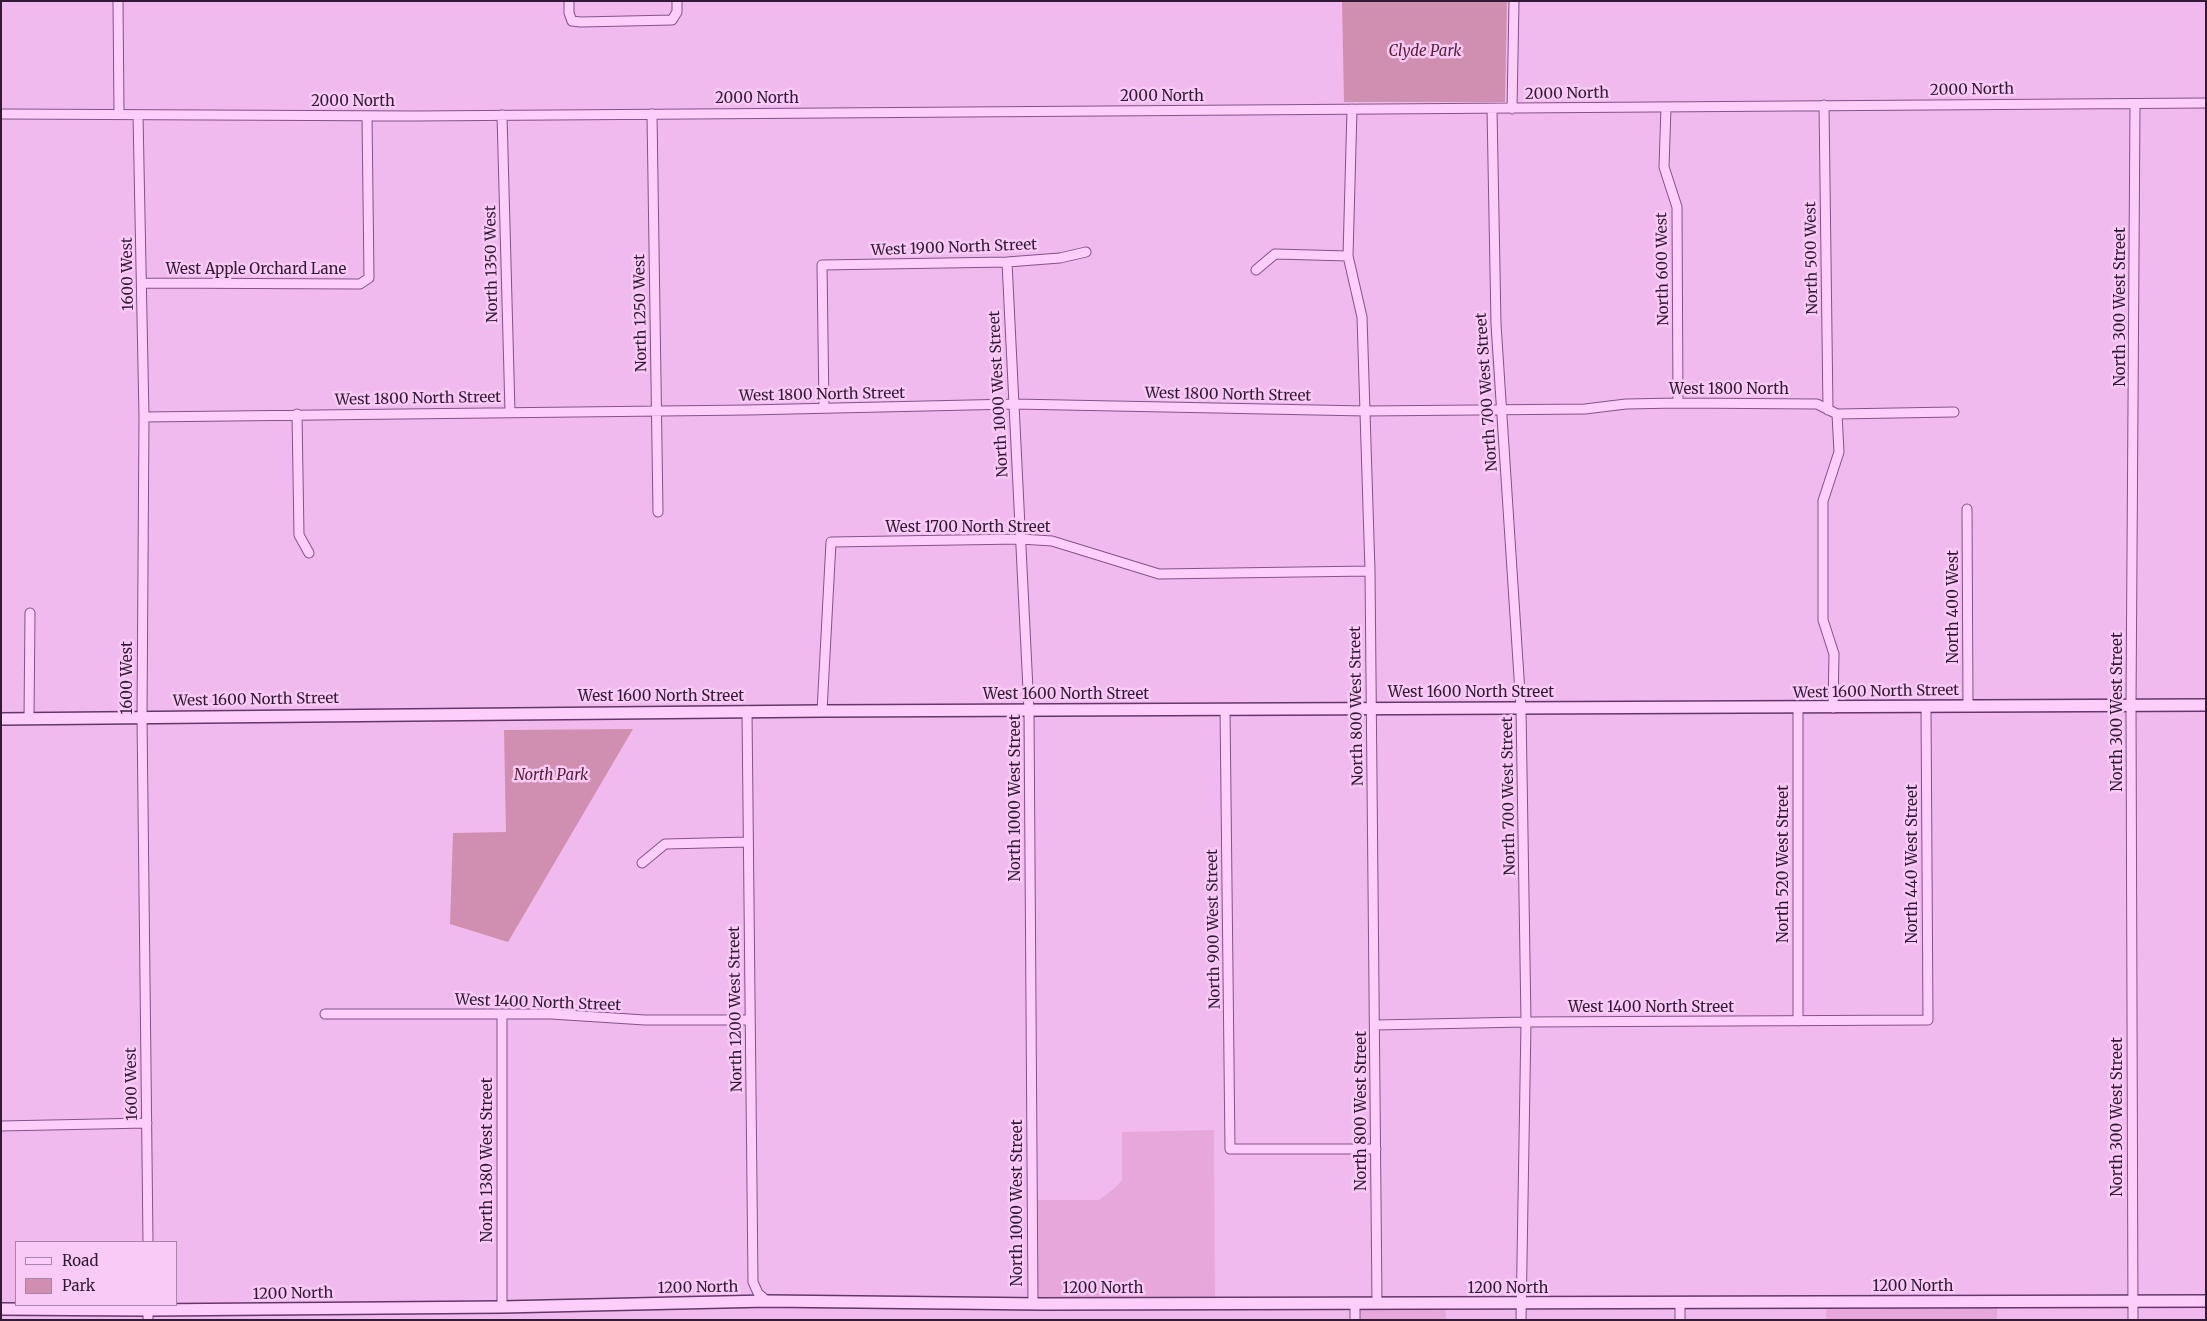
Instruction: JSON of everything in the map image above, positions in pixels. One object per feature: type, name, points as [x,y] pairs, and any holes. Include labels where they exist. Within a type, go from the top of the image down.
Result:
[{"type":"street","points":[[118,1],[119,114]]},
{"type":"street","points":[[569,1],[569,13],[572,21],[672,20],[677,12],[677,1]]},
{"type":"street","points":[[1512,109],[1514,2]]},
{"type":"street","name":"2000 North","points":[[1,114],[367,116],[2206,103]]},
{"type":"street","name":"North 300 West Street","points":[[2133,1320],[2131,705],[2135,104]]},
{"type":"street","name":"North 500 West","points":[[1824,105],[1833,412],[1839,452],[1823,501],[1823,620],[1834,654],[1832,708]]},
{"type":"street","name":"North 600 West","points":[[1666,107],[1664,167],[1677,207],[1678,403]]},
{"type":"street","name":"North 700 West Street","points":[[1492,109],[1496,324],[1521,708],[1526,1022],[1522,1320]]},
{"type":"street","name":"North 800 West Street","points":[[1352,110],[1348,256],[1362,317],[1370,571],[1377,1303]]},
{"type":"street","name":"1600 West","points":[[138,114],[144,417],[142,717],[148,1241]]},
{"type":"street","name":"North 1250 West","points":[[652,114],[658,512]]},
{"type":"street","name":"North 1350 West","points":[[502,115],[510,412]]},
{"type":"street","name":"West Apple Orchard Lane","points":[[142,283],[360,284],[369,278],[367,116]]},
{"type":"street","name":"West 1900 North Street","points":[[824,408],[822,265],[1007,262],[1060,258],[1086,252]]},
{"type":"street","points":[[1256,270],[1275,254],[1348,256]]},
{"type":"street","name":"North 1000 West Street","points":[[1007,262],[1029,710],[1032,1304]]},
{"type":"street","name":"West 1800 North","points":[[1502,410],[1585,409],[1626,404],[1678,403],[1817,404],[1833,412],[1954,412]]},
{"type":"street","name":"West 1800 North Street","points":[[144,417],[656,411],[1014,404],[1366,411],[1502,410]]},
{"type":"street","points":[[297,414],[299,535],[309,553]]},
{"type":"street","name":"North 400 West","points":[[1967,509],[1968,706]]},
{"type":"street","name":"West 1700 North Street","points":[[822,710],[831,542],[1052,540],[1159,574],[1370,571]]},
{"type":"street","points":[[28,718],[30,613]]},
{"type":"street","name":"West 1600 North Street","points":[[1,719],[822,710],[1832,708],[2206,705]]},
{"type":"street","name":"North 440 West Street","points":[[1926,707],[1928,1020]]},
{"type":"street","name":"North 520 West Street","points":[[1798,708],[1798,1021]]},
{"type":"street","name":"North 900 West Street","points":[[1225,709],[1230,1149],[1376,1149]]},
{"type":"street","name":"North 1200 West Street","points":[[747,711],[753,1282],[758,1293],[767,1301]]},
{"type":"street","points":[[642,863],[665,844],[748,842]]},
{"type":"street","name":"West 1400 North Street","points":[[326,1014],[551,1014],[645,1020],[750,1020]]},
{"type":"street","name":"North 1380 West Street","points":[[502,1014],[502,1307]]},
{"type":"street","name":"West 1400 North Street","points":[[1375,1025],[1526,1022],[1928,1020]]},
{"type":"street","points":[[1,1126],[147,1123]]},
{"type":"street","name":"1200 North","points":[[1,1309],[148,1312],[767,1301],[1032,1304],[1522,1304],[2206,1300]]},
{"type":"street","points":[[1355,1303],[1355,1320]]},
{"type":"street","points":[[1680,1303],[1680,1320]]},
{"type":"shaded area","points":[[1214,1130],[1215,1304],[1033,1304],[1032,1200],[1099,1200],[1122,1180],[1122,1132]]},
{"type":"shaded area","points":[[1827,1302],[1997,1302],[1997,1320],[1826,1320]]},
{"type":"shaded area","points":[[1355,1303],[1445,1304],[1446,1320],[1355,1320]]},
{"type":"green space","name":"Clyde Park","points":[[1342,1],[1507,1],[1505,102],[1344,102]]},
{"type":"green space","name":"North Park","points":[[633,729],[508,942],[450,924],[453,833],[506,832],[504,730]]}]
